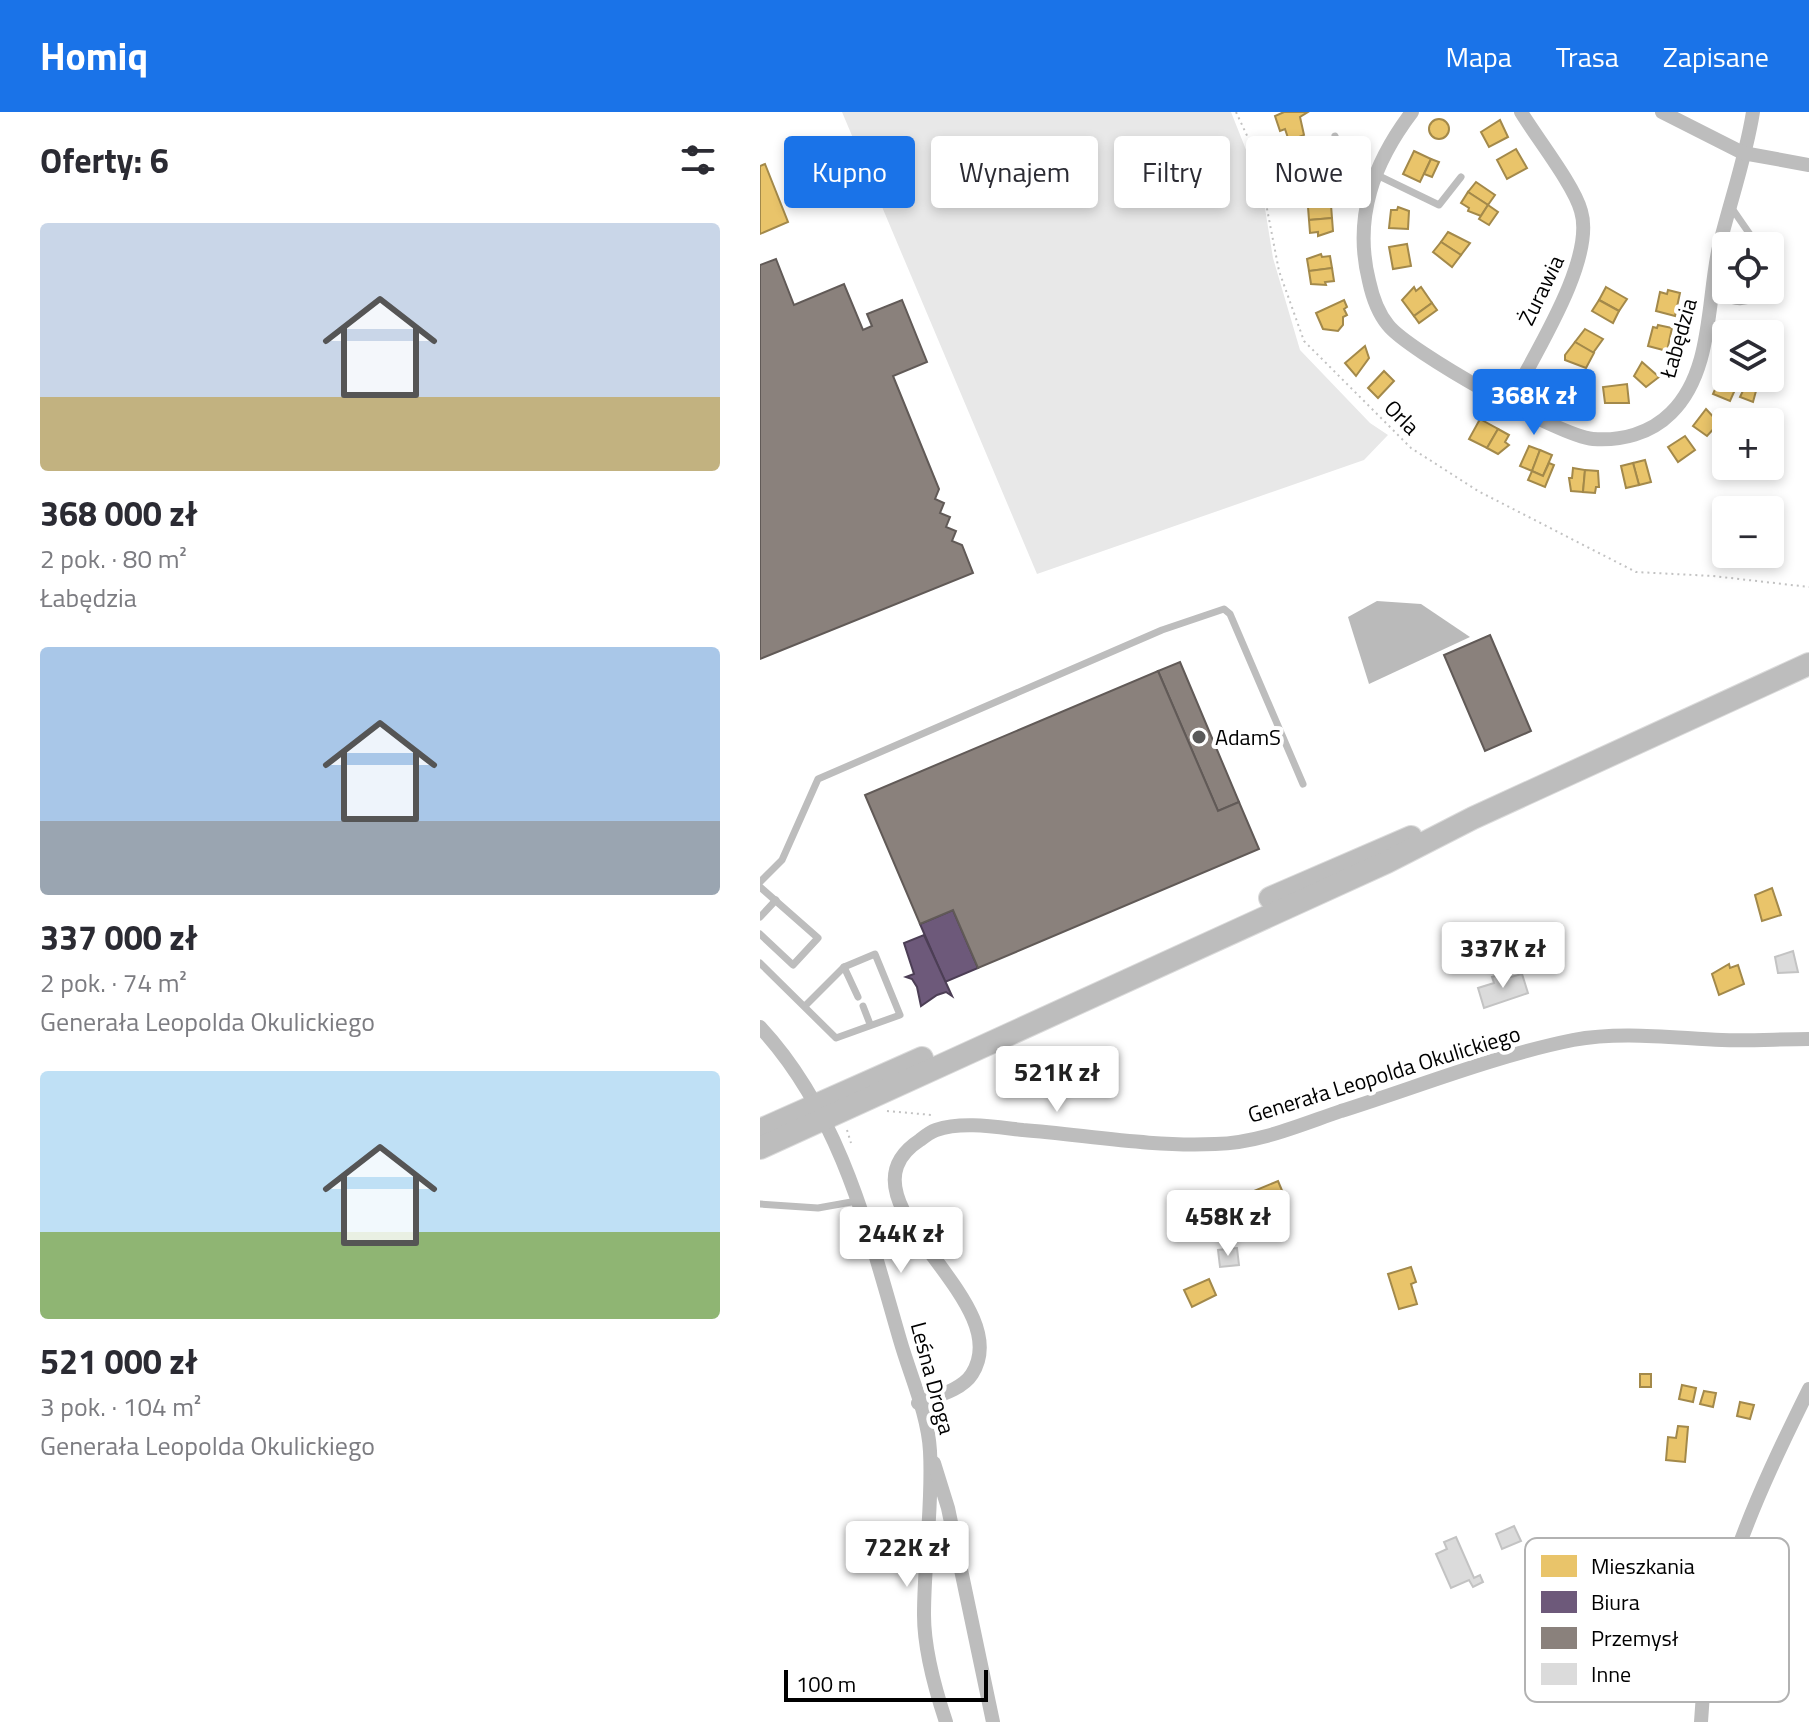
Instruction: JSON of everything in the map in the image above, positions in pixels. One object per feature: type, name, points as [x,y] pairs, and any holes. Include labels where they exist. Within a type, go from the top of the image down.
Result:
[{"type":"main road","points":[[760,1130],[868,1099],[1387,862],[1473,818],[1809,664]]},
{"type":"main road","points":[[760,1148],[820,1112],[1382,847],[1473,818]]},
{"type":"street","name":"Łabędzia","points":[[1412,112],[1389,143],[1373,179],[1363,219],[1364,261],[1372,294],[1386,323],[1403,341],[1560,429],[1591,439],[1624,438],[1650,430],[1672,413],[1688,390],[1701,354],[1712,299]]},
{"type":"street","name":"Żurawia","points":[[1510,402],[1580,263],[1584,235],[1581,210],[1521,112]]},
{"type":"street","points":[[1662,112],[1743,153],[1809,165]]},
{"type":"street","name":"Łabędzia","points":[[1723,232],[1753,112]]},
{"type":"street","name":"Leśna Droga","points":[[760,1027],[820,1112],[859,1201],[918,1403],[930,1448],[924,1617],[928,1650],[946,1722]]},
{"type":"street","name":"Generała Leopolda Okulickiego","points":[[918,1403],[955,1389],[972,1374],[980,1353],[969,1306],[903,1215],[896,1193],[897,1171],[909,1147],[935,1130],[960,1126],[1008,1128],[1216,1145],[1263,1138],[1409,1088],[1574,1040],[1620,1035],[1727,1040],[1809,1039]]},
{"type":"street","points":[[1741,1538],[1754,1502],[1809,1389]]},
{"type":"street","points":[[930,1448],[948,1508],[993,1722]]},
{"type":"street","points":[[1701,1722],[1703,1702]]},
{"type":"lane","points":[[1373,179],[1439,205],[1461,177]]},
{"type":"lane","points":[[1730,205],[1748,232]]},
{"type":"lane","points":[[760,934],[793,965],[818,938],[760,884],[782,860],[818,779],[1162,630],[1224,609],[1230,614],[1303,784]]},
{"type":"lane","points":[[760,917],[776,900]]},
{"type":"lane","points":[[760,963],[836,1038],[900,1015],[875,954],[844,967],[805,1006]]},
{"type":"lane","points":[[844,967],[858,997]]},
{"type":"lane","points":[[863,1006],[870,1024]]},
{"type":"lane","points":[[760,1204],[818,1208],[859,1201]]},
{"type":"path","name":"Orla","points":[[1236,112],[1257,157],[1279,271],[1304,341],[1411,448],[1478,491],[1636,572],[1713,576],[1809,587]]},
{"type":"path","points":[[868,1099],[873,1109],[940,1116]]},
{"type":"shaded area","points":[[842,112],[1231,112],[1246,150],[1246,208],[1265,208],[1273,258],[1300,350],[1370,423],[1388,435],[1364,460],[1037,574],[883,208],[915,208],[915,136],[852,136]]},
{"type":"shaded area","points":[[1377,601],[1421,604],[1470,637],[1369,684],[1348,617]]},
{"type":"building: Mieszkania","points":[[1284,112],[1308,112],[1300,117],[1304,135],[1287,136],[1285,129],[1280,131],[1275,116]]},
{"type":"building: Mieszkania","points":[[1439,119],[1446,122],[1449,129],[1446,136],[1439,139],[1432,136],[1429,129],[1432,122]]},
{"type":"building: Mieszkania","points":[[1500,120],[1508,137],[1489,147],[1481,132]]},
{"type":"building: Mieszkania","points":[[1516,149],[1527,168],[1507,179],[1497,160]]},
{"type":"building: Mieszkania","points":[[1414,151],[1431,159],[1420,182],[1403,174]]},
{"type":"building: Mieszkania","points":[[1431,159],[1439,162],[1432,177],[1424,174]]},
{"type":"building: Mieszkania","points":[[765,164],[788,222],[760,234],[760,166]]},
{"type":"building: Mieszkania","points":[[1476,182],[1495,195],[1488,205],[1468,192]]},
{"type":"building: Mieszkania","points":[[1468,192],[1488,205],[1481,216],[1468,211],[1469,208],[1461,203]]},
{"type":"building: Mieszkania","points":[[1488,205],[1498,212],[1489,225],[1479,219]]},
{"type":"building: Mieszkania","points":[[1398,207],[1409,211],[1408,229],[1389,228],[1391,210]]},
{"type":"building: Mieszkania","points":[[1308,208],[1331,208],[1332,218],[1309,220]]},
{"type":"building: Mieszkania","points":[[1332,218],[1333,231],[1318,236],[1318,232],[1310,233],[1309,220]]},
{"type":"building: Mieszkania","points":[[1448,232],[1470,243],[1461,255],[1441,242]]},
{"type":"building: Mieszkania","points":[[1441,242],[1461,255],[1452,267],[1433,252]]},
{"type":"building: Mieszkania","points":[[1407,244],[1411,266],[1393,269],[1389,247]]},
{"type":"building: Mieszkania","points":[[1321,254],[1322,257],[1330,256],[1332,268],[1309,271],[1307,259]]},
{"type":"building: Mieszkania","points":[[1332,268],[1334,281],[1325,282],[1326,285],[1311,284],[1309,271]]},
{"type":"building: Mieszkania","points":[[1414,287],[1416,291],[1421,287],[1432,303],[1414,316],[1402,300]]},
{"type":"building: Mieszkania","points":[[1606,287],[1627,299],[1619,311],[1599,300]]},
{"type":"building: Mieszkania","points":[[1668,290],[1680,293],[1675,316],[1656,311],[1660,292],[1667,294]]},
{"type":"building: Mieszkania","points":[[1344,300],[1347,315],[1343,317],[1343,325],[1338,331],[1323,329],[1316,313]]},
{"type":"building: Mieszkania","points":[[1599,300],[1619,311],[1613,323],[1592,311]]},
{"type":"building: Mieszkania","points":[[1432,303],[1437,310],[1419,323],[1414,316]]},
{"type":"building: Mieszkania","points":[[1658,325],[1672,328],[1667,351],[1648,346],[1653,327],[1657,328]]},
{"type":"building: Mieszkania","points":[[1585,329],[1603,339],[1593,353],[1575,342]]},
{"type":"building: Mieszkania","points":[[1575,342],[1594,353],[1586,368],[1565,360],[1565,355]]},
{"type":"building: Mieszkania","points":[[1365,346],[1369,358],[1356,376],[1345,363]]},
{"type":"building: Mieszkania","points":[[1642,362],[1659,377],[1646,387],[1634,376]]},
{"type":"building: Mieszkania","points":[[1384,371],[1394,381],[1378,398],[1368,388]]},
{"type":"building: Mieszkania","points":[[1557,379],[1574,387],[1569,406],[1549,397]]},
{"type":"building: Mieszkania","points":[[1627,384],[1629,403],[1605,403],[1603,387]]},
{"type":"building: Mieszkania","points":[[1714,392],[1734,392],[1730,401]]},
{"type":"building: Mieszkania","points":[[1742,392],[1756,392],[1753,402],[1740,397]]},
{"type":"building: Mieszkania","points":[[1706,409],[1712,415],[1712,431],[1707,436],[1693,426]]},
{"type":"building: Mieszkania","points":[[1480,419],[1498,429],[1487,448],[1469,439]]},
{"type":"building: Mieszkania","points":[[1498,429],[1509,435],[1505,442],[1509,445],[1498,454],[1487,448]]},
{"type":"building: Mieszkania","points":[[1685,436],[1695,450],[1678,462],[1668,447]]},
{"type":"building: Mieszkania","points":[[1529,446],[1540,450],[1532,471],[1520,466]]},
{"type":"building: Mieszkania","points":[[1540,450],[1552,455],[1543,476],[1532,471]]},
{"type":"building: Mieszkania","points":[[1645,460],[1651,482],[1639,485],[1633,463]]},
{"type":"building: Mieszkania","points":[[1549,463],[1554,465],[1545,487],[1528,480],[1532,471],[1543,476]]},
{"type":"building: Mieszkania","points":[[1633,463],[1639,485],[1626,488],[1621,466]]},
{"type":"building: Mieszkania","points":[[1573,468],[1585,470],[1583,492],[1571,491],[1569,478],[1572,478]]},
{"type":"building: Mieszkania","points":[[1585,470],[1598,471],[1599,487],[1596,487],[1595,493],[1583,492]]},
{"type":"building: Mieszkania","points":[[1772,888],[1781,915],[1762,921],[1755,895]]},
{"type":"building: Mieszkania","points":[[1729,964],[1730,968],[1738,965],[1744,984],[1719,995],[1712,974]]},
{"type":"building: Mieszkania","points":[[1278,1181],[1286,1200],[1264,1209],[1261,1203],[1254,1205],[1249,1193]]},
{"type":"building: Mieszkania","points":[[1411,1267],[1416,1282],[1411,1284],[1417,1304],[1399,1309],[1388,1274]]},
{"type":"building: Mieszkania","points":[[1209,1279],[1216,1295],[1192,1307],[1184,1290]]},
{"type":"building: Mieszkania","points":[[1640,1374],[1651,1374],[1651,1387],[1640,1387]]},
{"type":"building: Mieszkania","points":[[1682,1385],[1696,1388],[1693,1402],[1679,1399]]},
{"type":"building: Mieszkania","points":[[1704,1391],[1716,1393],[1713,1407],[1700,1404]]},
{"type":"building: Mieszkania","points":[[1740,1402],[1754,1405],[1750,1419],[1737,1416]]},
{"type":"building: Mieszkania","points":[[1678,1426],[1688,1427],[1685,1462],[1666,1460],[1668,1437],[1676,1438]]},
{"type":"building: Biura","points":[[953,910],[978,968],[945,982],[920,924]]},
{"type":"building: Biura","points":[[924,935],[952,996],[946,992],[921,1006],[917,987],[912,979],[906,977],[914,974],[904,943]]},
{"type":"building: Przemysł","points":[[776,259],[794,305],[844,284],[863,330],[872,326],[867,314],[902,300],[927,362],[893,376],[939,489],[935,499],[944,503],[940,513],[950,517],[946,527],[956,531],[952,541],[962,545],[973,573],[760,659],[760,265]]},
{"type":"building: Przemysł","points":[[1490,635],[1531,731],[1485,751],[1444,655]]},
{"type":"building: Przemysł","name":"AdamS","points":[[1180,662],[1239,802],[1218,811],[1158,671]]},
{"type":"building: Przemysł","points":[[1158,671],[1218,811],[1239,802],[1259,849],[978,968],[953,910],[920,924],[865,795]]},
{"type":"building: Inne","points":[[1793,951],[1798,972],[1778,973],[1775,957]]},
{"type":"building: Inne","points":[[1505,973],[1507,978],[1522,974],[1528,993],[1484,1008],[1478,988],[1494,983],[1492,977]]},
{"type":"building: Inne","points":[[1237,1248],[1239,1265],[1220,1267],[1218,1250]]},
{"type":"building: Inne","points":[[1514,1526],[1521,1541],[1502,1549],[1496,1534]]},
{"type":"building: Inne","points":[[1456,1537],[1474,1578],[1480,1575],[1483,1582],[1473,1587],[1469,1580],[1451,1588],[1436,1554],[1447,1549],[1444,1542]]},
{"type":"place","name":"AdamS","points":[[1199,737]]}]
